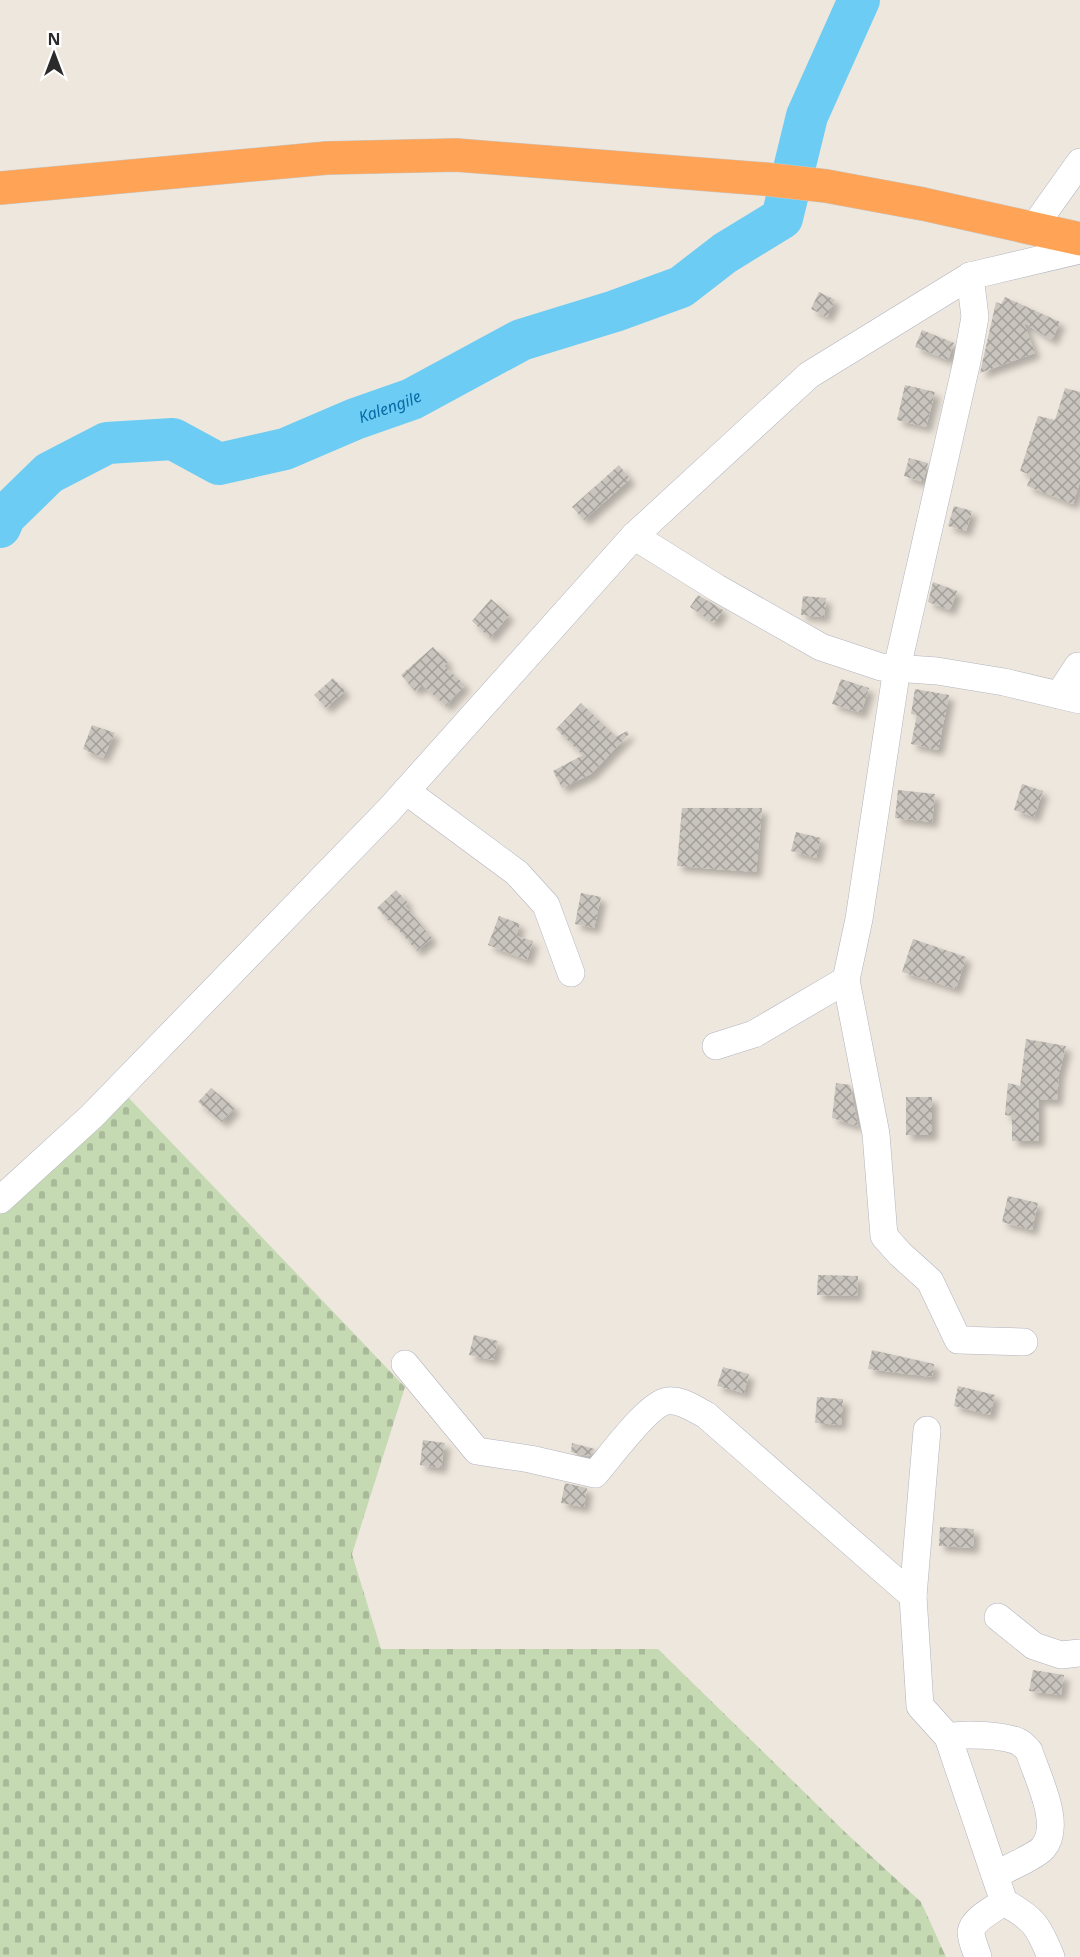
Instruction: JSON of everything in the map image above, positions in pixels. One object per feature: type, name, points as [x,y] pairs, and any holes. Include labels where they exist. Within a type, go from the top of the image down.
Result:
[{"type":"highway","points":[[0,188],[327,158],[456,155],[826,186],[923,204],[1080,239]]},
{"type":"street","points":[[1033,228],[1080,162]]},
{"type":"street","points":[[0,1200],[92,1116],[406,790],[634,536],[808,375],[970,276],[1080,250]]},
{"type":"street","points":[[970,276],[975,317],[897,668],[859,919],[846,980],[876,1134],[884,1236],[930,1281],[958,1340],[1024,1342]]},
{"type":"street","points":[[634,536],[717,588],[821,647],[881,667],[937,671],[1004,682],[1070,697],[1078,666]]},
{"type":"street","points":[[406,790],[517,873],[546,905],[571,973]]},
{"type":"street","points":[[716,1046],[754,1034],[846,980]]},
{"type":"street","points":[[405,1364],[477,1451],[530,1459],[595,1474],[651,1408],[667,1401],[685,1404],[706,1415],[913,1596]]},
{"type":"street","points":[[927,1430],[913,1596],[920,1706],[948,1737],[1004,1902],[1025,1914],[1036,1925],[1052,1957]]},
{"type":"street","points":[[998,1617],[1034,1646],[1061,1655],[1080,1653]]},
{"type":"street","points":[[948,1737],[959,1734],[1018,1741],[1029,1751],[1050,1814],[1051,1832],[1043,1848],[995,1875]]},
{"type":"street","points":[[978,1957],[971,1930],[980,1919],[1004,1902]]},
{"type":"green space","points":[[125,1094],[405,1387],[352,1554],[381,1649],[658,1649],[846,1833],[921,1902],[946,1957],[0,1957],[0,1211]]},
{"type":"building","points":[[819,292],[835,300],[827,317],[811,309]]},
{"type":"building","points":[[1005,297],[1060,322],[1052,340],[1024,323],[1035,353],[980,373],[996,302],[1001,304]]},
{"type":"building","points":[[922,330],[954,343],[948,360],[915,347]]},
{"type":"building","points":[[905,385],[935,392],[926,427],[897,420]]},
{"type":"building","points":[[1065,388],[1080,392],[1080,482],[1073,504],[1027,486],[1031,475],[1020,471],[1038,416],[1055,420]]},
{"type":"building","points":[[909,458],[928,463],[923,482],[904,476]]},
{"type":"building","points":[[619,465],[630,479],[584,520],[572,507]]},
{"type":"building","points":[[954,506],[972,511],[966,531],[948,526]]},
{"type":"building","points":[[933,582],[957,591],[950,610],[928,602]]},
{"type":"building","points":[[698,595],[723,610],[714,623],[690,607]]},
{"type":"building","points":[[803,596],[826,598],[824,617],[801,615]]},
{"type":"building","points":[[491,599],[509,615],[490,638],[472,621]]},
{"type":"building","points":[[433,647],[448,662],[444,666],[465,685],[446,706],[422,685],[415,691],[401,675]]},
{"type":"building","points":[[333,678],[345,691],[326,708],[314,695]]},
{"type":"building","points":[[841,679],[869,688],[861,713],[832,704]]},
{"type":"building","points":[[915,689],[949,695],[938,750],[911,744],[917,715],[911,714]]},
{"type":"building","points":[[581,703],[616,737],[627,731],[629,734],[591,774],[562,788],[553,771],[583,755],[556,729]]},
{"type":"building","points":[[92,725],[115,733],[103,758],[83,749]]},
{"type":"building","points":[[1022,784],[1043,791],[1034,817],[1014,810]]},
{"type":"building","points":[[898,790],[935,794],[932,822],[895,818]]},
{"type":"building","points":[[682,808],[762,808],[756,872],[677,866]]},
{"type":"building","points":[[796,832],[821,838],[816,858],[791,851]]},
{"type":"building","points":[[396,890],[408,903],[405,906],[432,938],[417,951],[377,908]]},
{"type":"building","points":[[581,893],[601,897],[594,928],[575,924]]},
{"type":"building","points":[[499,916],[520,924],[516,936],[533,941],[527,960],[488,945]]},
{"type":"building","points":[[913,939],[966,957],[956,989],[902,972]]},
{"type":"building","points":[[1026,1039],[1066,1046],[1059,1074],[1057,1100],[1039,1099],[1039,1141],[1012,1141],[1012,1116],[1005,1115],[1008,1083],[1020,1086]]},
{"type":"building","points":[[836,1083],[850,1085],[858,1126],[832,1118]]},
{"type":"building","points":[[211,1088],[235,1108],[222,1122],[198,1102]]},
{"type":"building","points":[[906,1097],[932,1097],[932,1135],[906,1135]]},
{"type":"building","points":[[1008,1196],[1038,1203],[1032,1230],[1002,1222]]},
{"type":"building","points":[[818,1275],[858,1276],[857,1296],[817,1295]]},
{"type":"building","points":[[474,1335],[498,1341],[493,1360],[469,1355]]},
{"type":"building","points":[[872,1350],[934,1364],[932,1377],[868,1369]]},
{"type":"building","points":[[723,1367],[749,1374],[744,1393],[717,1386]]},
{"type":"building","points":[[958,1386],[995,1395],[990,1415],[954,1406]]},
{"type":"building","points":[[817,1397],[843,1399],[841,1425],[815,1423]]},
{"type":"building","points":[[423,1440],[445,1443],[441,1468],[420,1465]]},
{"type":"building","points":[[572,1443],[595,1449],[589,1456],[571,1452]]},
{"type":"building","points":[[565,1483],[587,1488],[584,1507],[561,1503]]},
{"type":"building","points":[[940,1527],[974,1529],[973,1548],[939,1546]]},
{"type":"building","points":[[1033,1670],[1064,1675],[1061,1695],[1029,1691]]},
{"type":"waterway","name":"Kalengile","points":[[0,527],[5,516],[49,473],[107,443],[173,439],[219,464],[285,449],[355,419],[412,399],[521,340],[615,311],[681,287],[725,253],[782,218],[807,116],[859,0]]}]
